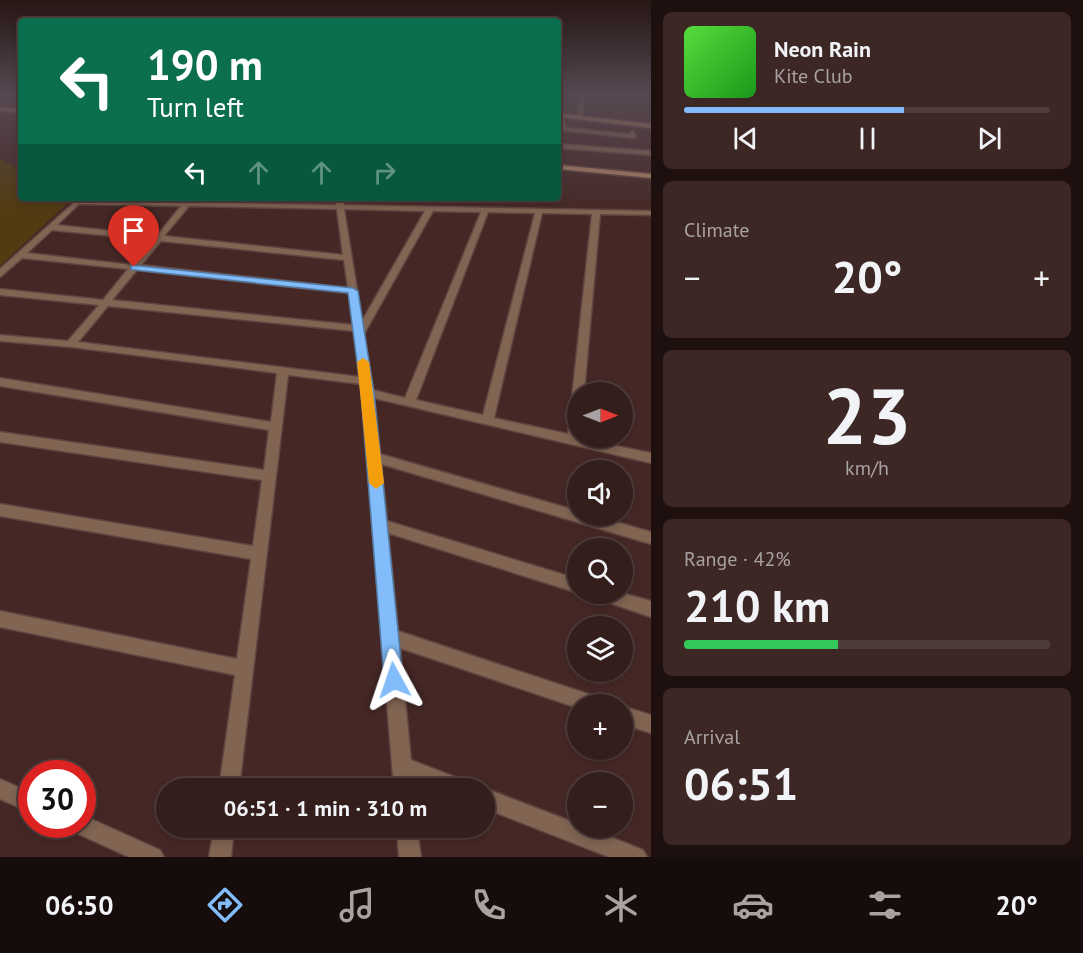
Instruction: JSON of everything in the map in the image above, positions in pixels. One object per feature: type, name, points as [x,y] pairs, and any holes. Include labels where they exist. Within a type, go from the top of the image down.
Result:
[{"type":"street","points":[[561,146],[651,153]]},
{"type":"street","points":[[561,167],[651,176]]},
{"type":"street","points":[[0,274],[77,202],[187,204],[340,202],[485,210],[651,213]]},
{"type":"street","points":[[340,202],[367,387],[403,778]]},
{"type":"street","points":[[71,344],[187,204]]},
{"type":"street","points":[[359,332],[430,208]]},
{"type":"street","points":[[409,402],[485,210]]},
{"type":"street","points":[[488,420],[539,211]]},
{"type":"street","points":[[579,382],[596,212]]},
{"type":"street","points":[[50,227],[348,258]]},
{"type":"street","points":[[20,255],[353,291]]},
{"type":"street","points":[[0,292],[359,332]]},
{"type":"street","points":[[0,338],[71,344],[283,371],[367,387],[409,402],[567,439]]},
{"type":"street","points":[[231,778],[283,371]]},
{"type":"street","points":[[0,382],[276,427]]},
{"type":"street","points":[[0,437],[270,476]]},
{"type":"street","points":[[608,448],[651,458]]},
{"type":"street","points":[[374,457],[651,538]]},
{"type":"street","points":[[0,510],[260,554]]},
{"type":"street","points":[[380,525],[567,583]]},
{"type":"street","points":[[633,603],[651,609]]},
{"type":"street","points":[[0,619],[246,669]]},
{"type":"street","points":[[390,637],[567,696]]},
{"type":"street","points":[[633,718],[651,724]]},
{"type":"street","points":[[402,766],[433,778]]},
{"type":"street","points":[[0,789],[18,797]]},
{"type":"street","points":[[495,802],[636,857]]},
{"type":"street","points":[[96,832],[153,857]]},
{"type":"street","points":[[220,857],[223,838]]},
{"type":"street","points":[[408,838],[410,857]]},
{"type":"shaded area","points":[[0,159],[18,168],[18,201],[70,201],[0,266]]},
{"type":"slow traffic","points":[[363,362],[376,483]]},
{"type":"route","points":[[134,267],[353,291],[368,393],[394,680]]}]
